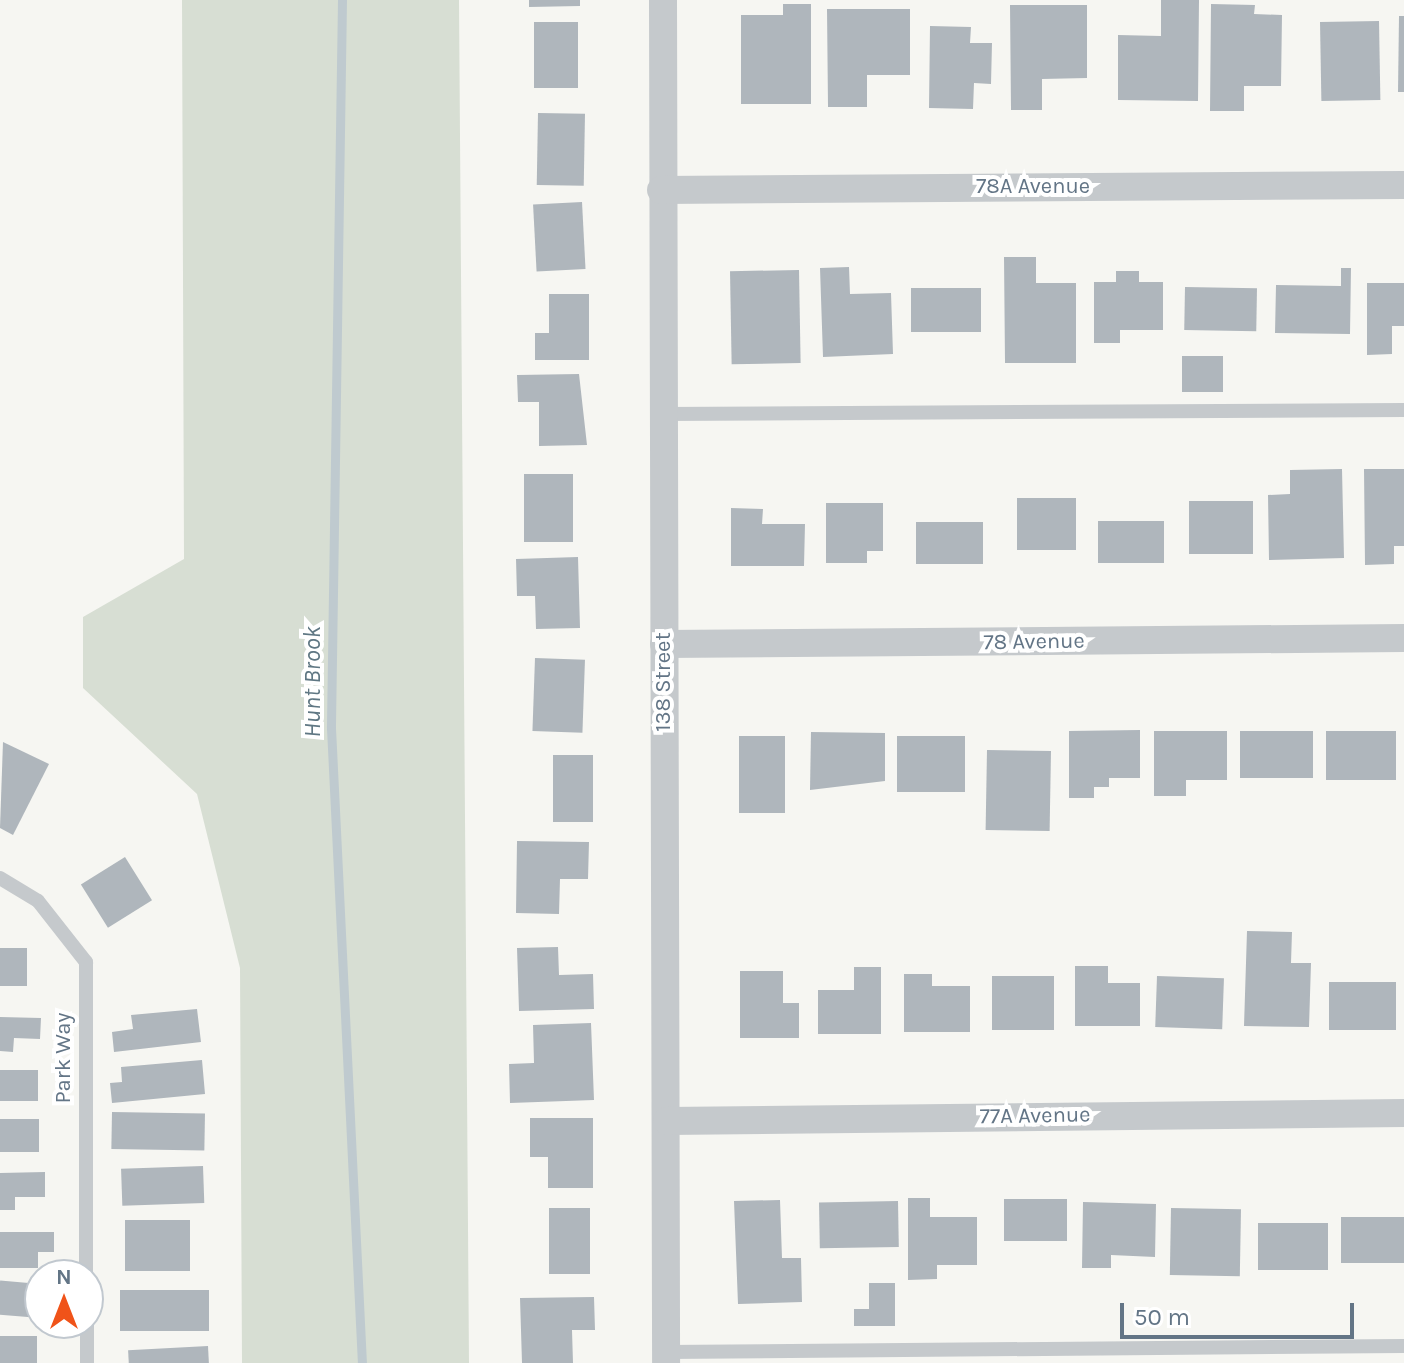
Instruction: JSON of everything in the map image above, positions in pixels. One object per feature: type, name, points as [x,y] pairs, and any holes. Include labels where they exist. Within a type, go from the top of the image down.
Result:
[{"type":"street","name":"138 Street","points":[[663,0],[661,190],[666,1357]]},
{"type":"street","name":"78A Avenue","points":[[661,190],[1404,185]]},
{"type":"street","name":"78 Avenue","points":[[664,644],[1404,638]]},
{"type":"street","name":"77A Avenue","points":[[667,1121],[1404,1113]]},
{"type":"lane","points":[[663,414],[1404,410]]},
{"type":"lane","name":"Park Way","points":[[0,878],[38,901],[86,962],[86,1259]]},
{"type":"lane","points":[[87,1339],[87,1363]]},
{"type":"lane","points":[[666,1357],[1404,1346]]},
{"type":"shaded area","points":[[182,0],[459,0],[469,1363],[242,1363],[240,968],[197,794],[83,688],[83,617],[184,559]]},
{"type":"building","points":[[529,0],[580,0],[580,6],[529,7]]},
{"type":"building","points":[[1161,0],[1199,0],[1198,101],[1118,100],[1118,35],[1161,36]]},
{"type":"building","points":[[783,4],[811,4],[811,104],[741,104],[741,15],[783,15]]},
{"type":"building","points":[[1211,4],[1255,5],[1254,14],[1282,15],[1281,86],[1244,86],[1244,111],[1210,111]]},
{"type":"building","points":[[1010,5],[1087,5],[1087,78],[1042,79],[1042,110],[1011,110]]},
{"type":"building","points":[[827,9],[910,9],[910,75],[867,75],[867,107],[828,107]]},
{"type":"building","points":[[1399,16],[1404,16],[1404,92],[1398,92]]},
{"type":"building","points":[[1379,21],[1380,100],[1321,101],[1320,22]]},
{"type":"building","points":[[534,22],[578,22],[578,88],[534,88]]},
{"type":"building","points":[[930,26],[971,27],[970,43],[992,43],[991,84],[974,83],[973,109],[929,108]]},
{"type":"building","points":[[538,113],[585,114],[584,186],[537,185]]},
{"type":"building","points":[[582,202],[586,269],[537,271],[533,205]]},
{"type":"building","points":[[1004,257],[1036,257],[1036,283],[1076,283],[1076,363],[1005,363]]},
{"type":"building","points":[[849,267],[850,294],[891,293],[893,354],[823,357],[820,268]]},
{"type":"building","points":[[1341,268],[1351,268],[1350,334],[1275,333],[1276,285],[1341,286]]},
{"type":"building","points":[[799,270],[801,363],[732,364],[730,271]]},
{"type":"building","points":[[1116,271],[1139,271],[1139,282],[1163,282],[1163,330],[1120,330],[1120,343],[1094,343],[1094,282],[1116,282]]},
{"type":"building","points":[[1367,283],[1404,283],[1404,326],[1392,326],[1392,354],[1367,355]]},
{"type":"building","points":[[1185,287],[1257,288],[1256,331],[1184,330]]},
{"type":"building","points":[[911,288],[981,288],[981,332],[911,332]]},
{"type":"building","points":[[549,294],[589,294],[589,360],[535,360],[535,333],[549,333]]},
{"type":"building","points":[[1182,356],[1223,356],[1223,392],[1182,392]]},
{"type":"building","points":[[579,374],[587,445],[539,446],[539,402],[518,402],[517,375]]},
{"type":"building","points":[[1342,469],[1344,558],[1269,560],[1268,495],[1290,494],[1290,470]]},
{"type":"building","points":[[1364,469],[1404,469],[1404,546],[1394,546],[1394,564],[1365,565]]},
{"type":"building","points":[[524,474],[573,474],[573,542],[524,542]]},
{"type":"building","points":[[1017,498],[1076,498],[1076,550],[1017,550]]},
{"type":"building","points":[[1189,501],[1253,501],[1253,554],[1189,554]]},
{"type":"building","points":[[826,503],[883,503],[883,551],[867,551],[867,563],[826,563]]},
{"type":"building","points":[[731,508],[763,509],[762,524],[805,524],[804,566],[731,566]]},
{"type":"building","points":[[1098,521],[1164,521],[1164,563],[1098,563]]},
{"type":"building","points":[[916,522],[983,522],[983,564],[916,564]]},
{"type":"building","points":[[578,557],[580,628],[536,629],[535,596],[517,596],[516,559]]},
{"type":"building","points":[[535,658],[585,660],[582,733],[532,731]]},
{"type":"building","points":[[1140,730],[1140,778],[1109,778],[1109,787],[1094,787],[1094,798],[1069,798],[1069,731]]},
{"type":"building","points":[[1154,731],[1227,731],[1227,780],[1186,780],[1186,796],[1154,796]]},
{"type":"building","points":[[1240,731],[1313,731],[1313,778],[1240,778]]},
{"type":"building","points":[[1326,731],[1396,731],[1396,780],[1326,780]]},
{"type":"building","points":[[811,732],[885,733],[885,781],[810,790]]},
{"type":"building","points":[[739,736],[785,736],[785,813],[739,813]]},
{"type":"building","points":[[897,736],[965,736],[965,792],[897,792]]},
{"type":"building","points":[[3,742],[49,764],[13,835],[0,828]]},
{"type":"building","points":[[987,750],[1051,751],[1050,831],[986,830]]},
{"type":"building","points":[[553,755],[593,755],[593,822],[553,822]]},
{"type":"building","points":[[517,841],[589,842],[588,879],[560,879],[559,914],[516,913]]},
{"type":"building","points":[[125,857],[152,900],[108,928],[81,885]]},
{"type":"building","points":[[1247,931],[1292,932],[1291,963],[1311,963],[1309,1027],[1244,1026]]},
{"type":"building","points":[[558,947],[559,975],[593,974],[594,1009],[519,1011],[517,948]]},
{"type":"building","points":[[0,948],[27,948],[27,986],[0,986]]},
{"type":"building","points":[[1075,966],[1108,966],[1108,983],[1140,983],[1140,1026],[1075,1026]]},
{"type":"building","points":[[854,967],[881,967],[881,1034],[818,1034],[818,990],[854,990]]},
{"type":"building","points":[[740,971],[783,971],[783,1003],[799,1003],[799,1038],[740,1038]]},
{"type":"building","points":[[904,974],[932,974],[932,986],[970,986],[970,1032],[904,1032]]},
{"type":"building","points":[[992,976],[1054,976],[1054,1030],[992,1030]]},
{"type":"building","points":[[1157,976],[1224,978],[1222,1029],[1155,1027]]},
{"type":"building","points":[[1329,982],[1396,982],[1396,1030],[1329,1030]]},
{"type":"building","points":[[197,1009],[201,1042],[114,1052],[112,1032],[133,1029],[131,1015]]},
{"type":"building","points":[[0,1017],[41,1018],[40,1039],[14,1038],[13,1052],[0,1051]]},
{"type":"building","points":[[591,1023],[594,1100],[510,1103],[509,1064],[534,1063],[533,1025]]},
{"type":"building","points":[[202,1060],[205,1094],[112,1103],[110,1083],[122,1082],[121,1067]]},
{"type":"building","points":[[0,1070],[38,1070],[38,1101],[0,1101]]},
{"type":"building","points":[[112,1112],[205,1114],[204,1151],[111,1149]]},
{"type":"building","points":[[530,1118],[593,1118],[593,1188],[548,1188],[548,1157],[530,1157]]},
{"type":"building","points":[[0,1119],[39,1119],[39,1152],[0,1152]]},
{"type":"building","points":[[203,1166],[204,1203],[122,1206],[121,1169]]},
{"type":"building","points":[[45,1172],[45,1197],[15,1197],[15,1210],[0,1210],[0,1173]]},
{"type":"building","points":[[908,1198],[930,1198],[930,1217],[977,1217],[977,1265],[937,1265],[937,1279],[908,1280]]},
{"type":"building","points":[[1004,1199],[1067,1199],[1067,1241],[1004,1241]]},
{"type":"building","points":[[780,1200],[782,1258],[801,1258],[802,1302],[738,1304],[734,1201]]},
{"type":"building","points":[[898,1201],[899,1247],[820,1248],[819,1202]]},
{"type":"building","points":[[1083,1202],[1156,1204],[1155,1257],[1111,1255],[1111,1268],[1082,1268]]},
{"type":"building","points":[[549,1208],[590,1208],[590,1274],[549,1274]]},
{"type":"building","points":[[1171,1208],[1241,1209],[1240,1276],[1170,1275]]},
{"type":"building","points":[[1341,1217],[1404,1217],[1404,1263],[1341,1263]]},
{"type":"building","points":[[125,1220],[190,1220],[190,1271],[125,1271]]},
{"type":"building","points":[[1258,1223],[1328,1223],[1328,1270],[1258,1270]]},
{"type":"building","points":[[0,1232],[54,1232],[54,1252],[38,1252],[38,1259],[24,1259],[24,1268],[0,1268]]},
{"type":"building","points":[[0,1281],[24,1283],[24,1317],[0,1315]]},
{"type":"building","points":[[869,1283],[895,1283],[895,1326],[854,1326],[854,1309],[869,1309]]},
{"type":"building","points":[[120,1290],[209,1290],[209,1331],[120,1331]]},
{"type":"building","points":[[594,1297],[595,1330],[572,1330],[573,1363],[522,1363],[520,1298]]},
{"type":"building","points":[[0,1336],[37,1339],[37,1363],[0,1363]]},
{"type":"building","points":[[208,1346],[209,1363],[129,1363],[128,1350]]},
{"type":"waterway","name":"Hunt Brook","points":[[342,0],[331,728],[362,1363]]}]
